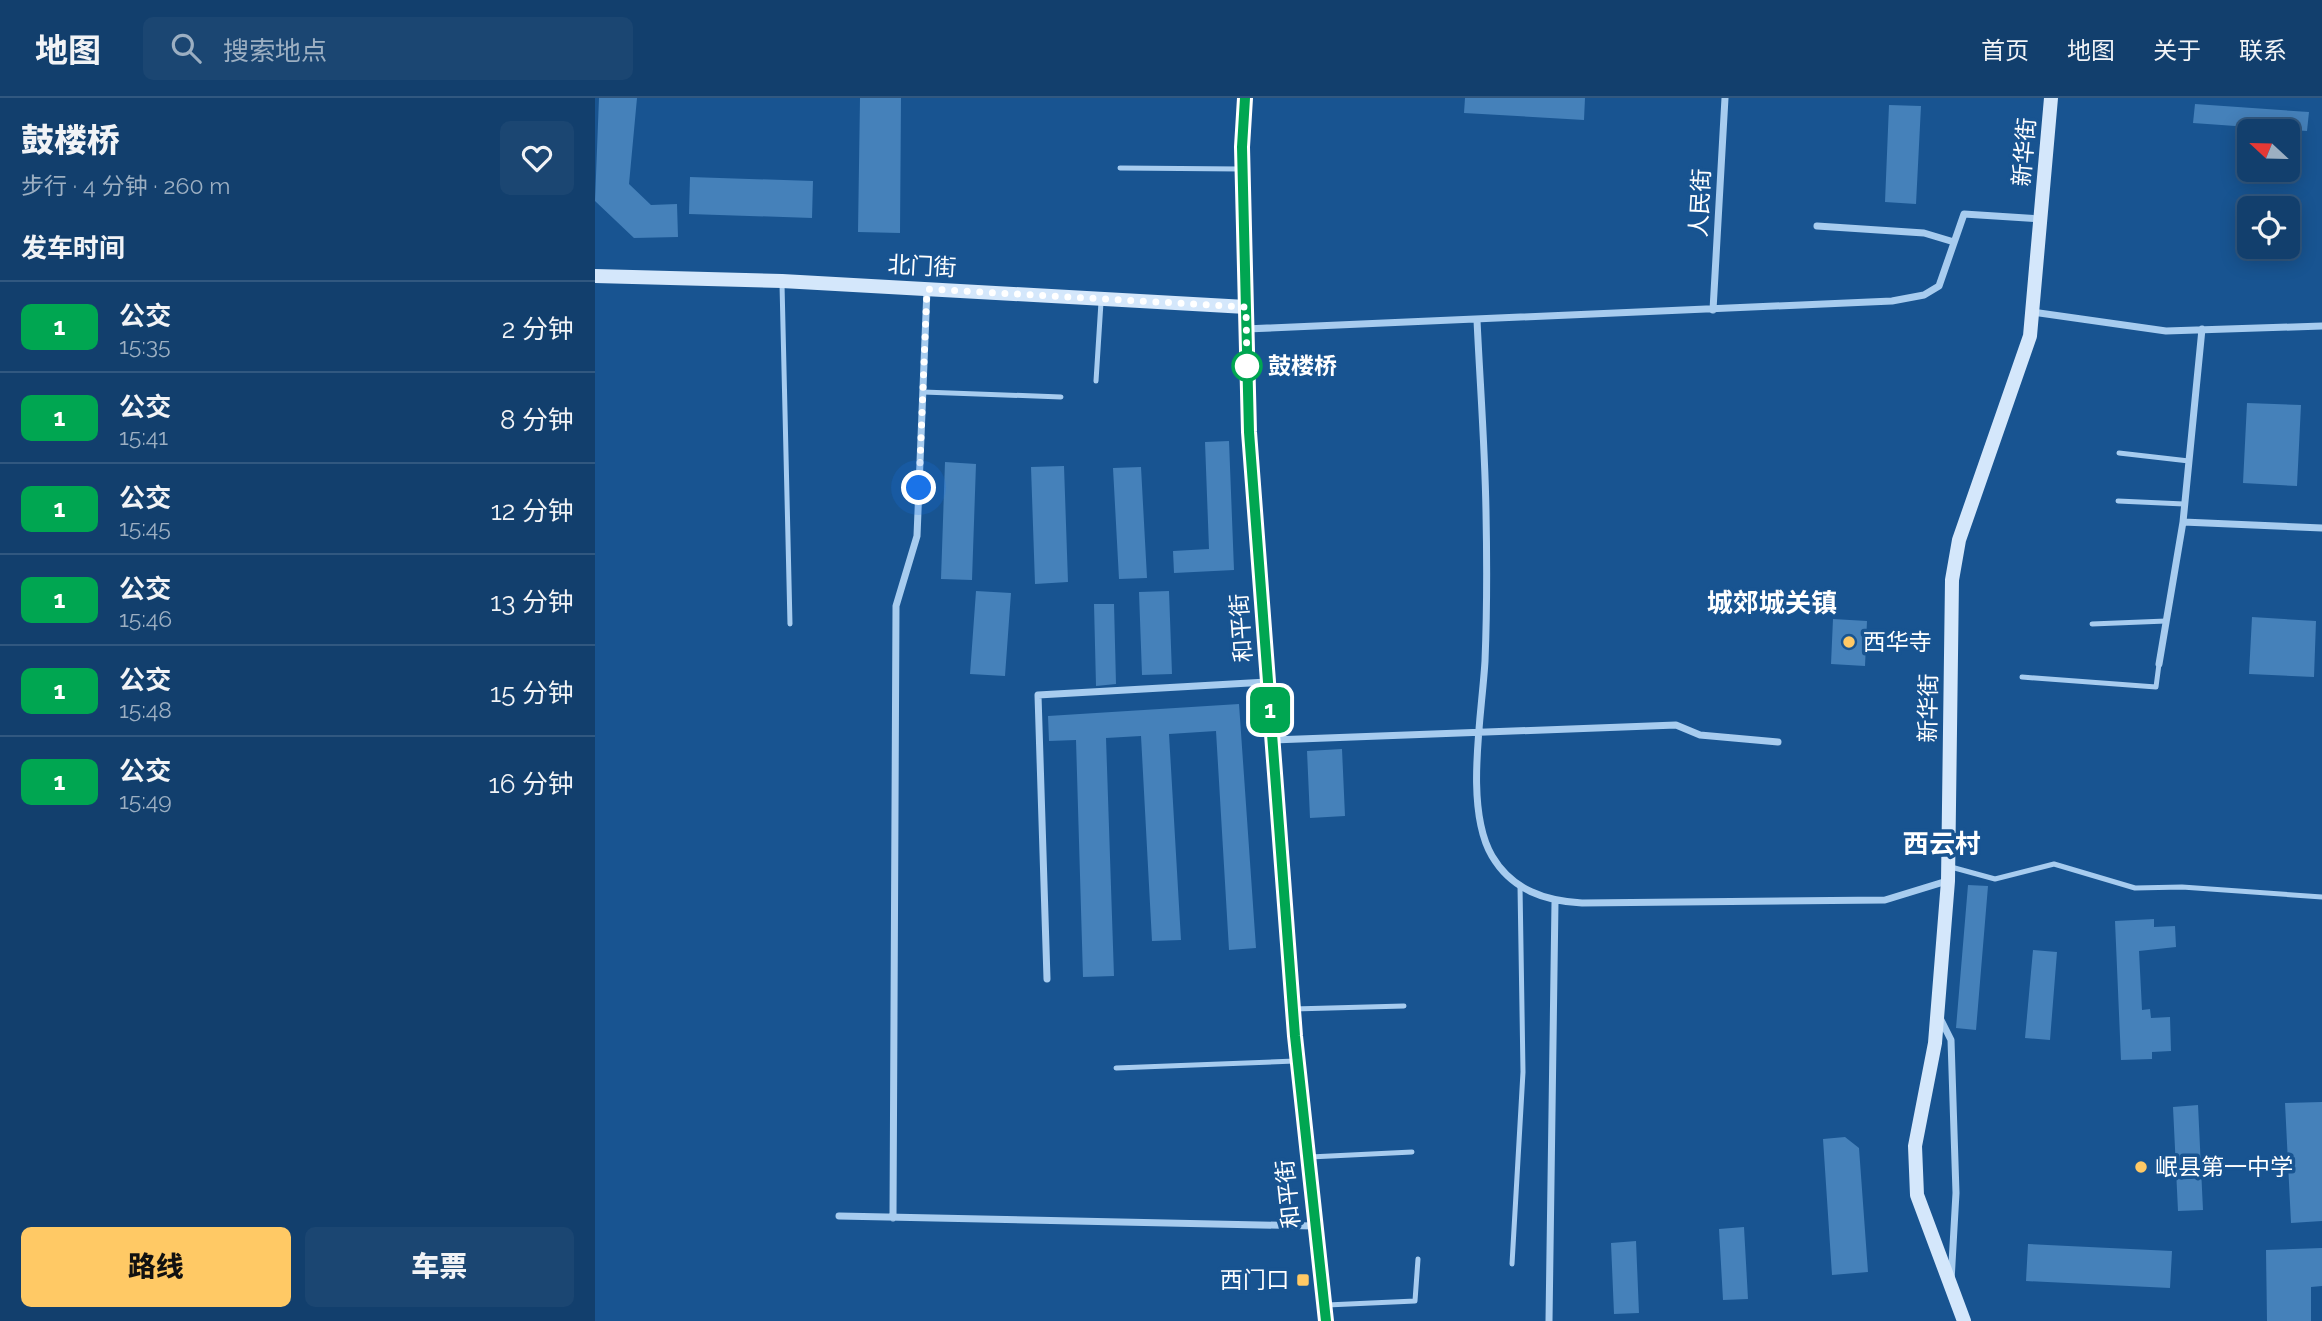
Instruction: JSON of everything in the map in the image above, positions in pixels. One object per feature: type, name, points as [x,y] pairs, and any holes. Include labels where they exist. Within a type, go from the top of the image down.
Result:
[{"type":"street","name":"和平街","points":[[1245,98],[1243,169],[1249,432],[1293,1009],[1326,1321]]},
{"type":"street","name":"人民街","points":[[1713,310],[1725,98]]},
{"type":"street","name":"新华街","points":[[1964,1321],[1917,1195],[1915,1146],[1935,1043],[1948,874],[1952,580],[1959,540],[2030,336],[2052,98]]},
{"type":"street","points":[[1247,330],[1892,301],[1924,295],[1939,286],[1964,214],[2040,219]]},
{"type":"street","points":[[1817,226],[1924,233],[1954,242]]},
{"type":"street","name":"北门街","points":[[595,276],[782,281],[1246,307]]},
{"type":"street","points":[[893,1218],[896,606],[916,536],[927,289]]},
{"type":"street","points":[[2032,312],[2166,331],[2322,326]]},
{"type":"street","points":[[1477,320],[1486,511],[1485,662],[1475,748],[1482,830],[1491,855],[1507,877],[1555,902],[1885,900],[1948,874]]},
{"type":"street","points":[[2159,664],[2183,522],[2202,330]]},
{"type":"street","points":[[2183,522],[2322,528]]},
{"type":"street","points":[[1047,979],[1038,695],[1268,682]]},
{"type":"street","points":[[1273,740],[1676,726],[1700,735],[1778,742]]},
{"type":"street","points":[[1549,1321],[1555,902]]},
{"type":"street","points":[[1938,1012],[1951,1040],[1956,1193],[1955,1262],[1951,1286]]},
{"type":"street","points":[[838,1216],[1314,1226]]},
{"type":"lane","points":[[1120,168],[1243,169]]},
{"type":"lane","points":[[782,281],[790,624]]},
{"type":"lane","points":[[1096,381],[1101,299]]},
{"type":"lane","points":[[923,393],[1061,397]]},
{"type":"lane","points":[[2119,453],[2189,461]]},
{"type":"lane","points":[[2118,502],[2184,504]]},
{"type":"lane","points":[[2092,624],[2166,621]]},
{"type":"lane","points":[[2022,677],[2156,688],[2159,664]]},
{"type":"lane","points":[[1948,874],[1995,879],[2054,864],[2135,888],[2182,887],[2322,897]]},
{"type":"lane","points":[[1512,1264],[1523,1072],[1520,886]]},
{"type":"lane","points":[[1293,1009],[1404,1006]]},
{"type":"lane","points":[[1117,1068],[1299,1061]]},
{"type":"lane","points":[[1307,1157],[1412,1152]]},
{"type":"lane","points":[[1324,1305],[1415,1301],[1418,1259]]},
{"type":"building","points":[[599,98],[637,98],[629,184],[651,205],[677,204],[678,237],[634,238],[595,201]]},
{"type":"building","points":[[860,98],[901,98],[900,233],[858,232]]},
{"type":"building","points":[[1465,98],[1585,98],[1584,120],[1464,113]]},
{"type":"building","points":[[2195,104],[2309,112],[2307,131],[2300,131],[2300,119],[2237,119],[2237,126],[2193,123]]},
{"type":"building","points":[[1889,105],[1921,106],[1916,204],[1885,202]]},
{"type":"building","points":[[690,177],[813,181],[812,218],[689,214]]},
{"type":"building","points":[[2247,403],[2301,405],[2297,486],[2243,483]]},
{"type":"building","points":[[1229,441],[1234,570],[1174,573],[1173,551],[1209,549],[1205,442]]},
{"type":"building","points":[[945,462],[976,464],[972,580],[941,579]]},
{"type":"building","points":[[1064,466],[1068,582],[1035,584],[1031,467]]},
{"type":"building","points":[[1141,467],[1147,578],[1119,579],[1113,468]]},
{"type":"building","points":[[976,591],[1011,593],[1005,676],[970,674]]},
{"type":"building","points":[[1169,591],[1172,674],[1142,675],[1139,592]]},
{"type":"building","points":[[1094,604],[1114,604],[1116,684],[1096,686]]},
{"type":"building","points":[[2252,617],[2316,621],[2314,677],[2249,674]]},
{"type":"building","name":"西华寺","points":[[1833,619],[1867,621],[1865,666],[1831,664]]},
{"type":"building","points":[[1239,704],[1256,948],[1229,950],[1216,731],[1169,734],[1181,940],[1152,941],[1141,736],[1106,738],[1114,976],[1083,977],[1076,740],[1049,741],[1048,716]]},
{"type":"building","points":[[1342,749],[1345,816],[1310,818],[1307,751]]},
{"type":"building","points":[[1968,885],[1988,886],[1976,1030],[1956,1028]]},
{"type":"building","points":[[2154,919],[2154,927],[2175,926],[2176,947],[2139,951],[2142,1010],[2150,1009],[2151,1018],[2170,1017],[2171,1051],[2152,1052],[2152,1059],[2121,1060],[2115,921]]},
{"type":"building","points":[[2033,950],[2057,952],[2050,1040],[2025,1038]]},
{"type":"building","points":[[2322,1102],[2322,1221],[2291,1223],[2285,1103]]},
{"type":"building","points":[[2198,1105],[2203,1210],[2178,1211],[2173,1107]]},
{"type":"building","points":[[1845,1137],[1859,1148],[1868,1272],[1832,1275],[1823,1139]]},
{"type":"building","points":[[1744,1227],[1748,1299],[1723,1300],[1719,1229]]},
{"type":"building","points":[[1636,1241],[1639,1313],[1614,1314],[1611,1243]]},
{"type":"building","points":[[2028,1244],[2172,1251],[2170,1288],[2026,1281]]},
{"type":"building","points":[[2322,1248],[2322,1286],[2311,1287],[2311,1321],[2267,1321],[2266,1250]]},
{"type":"bus line","name":"1","points":[[1245,98],[1242,147],[1249,432],[1295,1036],[1326,1321]]},
{"type":"place","name":"鼓楼桥","points":[[1247,366]]},
{"type":"place","name":"西华寺","points":[[1849,642]]},
{"type":"place","name":"岷县第一中学","points":[[2141,1167]]},
{"type":"place","name":"西门口","points":[[1303,1280]]},
{"type":"district","name":"城郊城关镇","points":[[1772,603]]},
{"type":"district","name":"西云村","points":[[1942,844]]},
{"type":"route","points":[[919,488],[927,289],[1246,307],[1247,366]]}]
